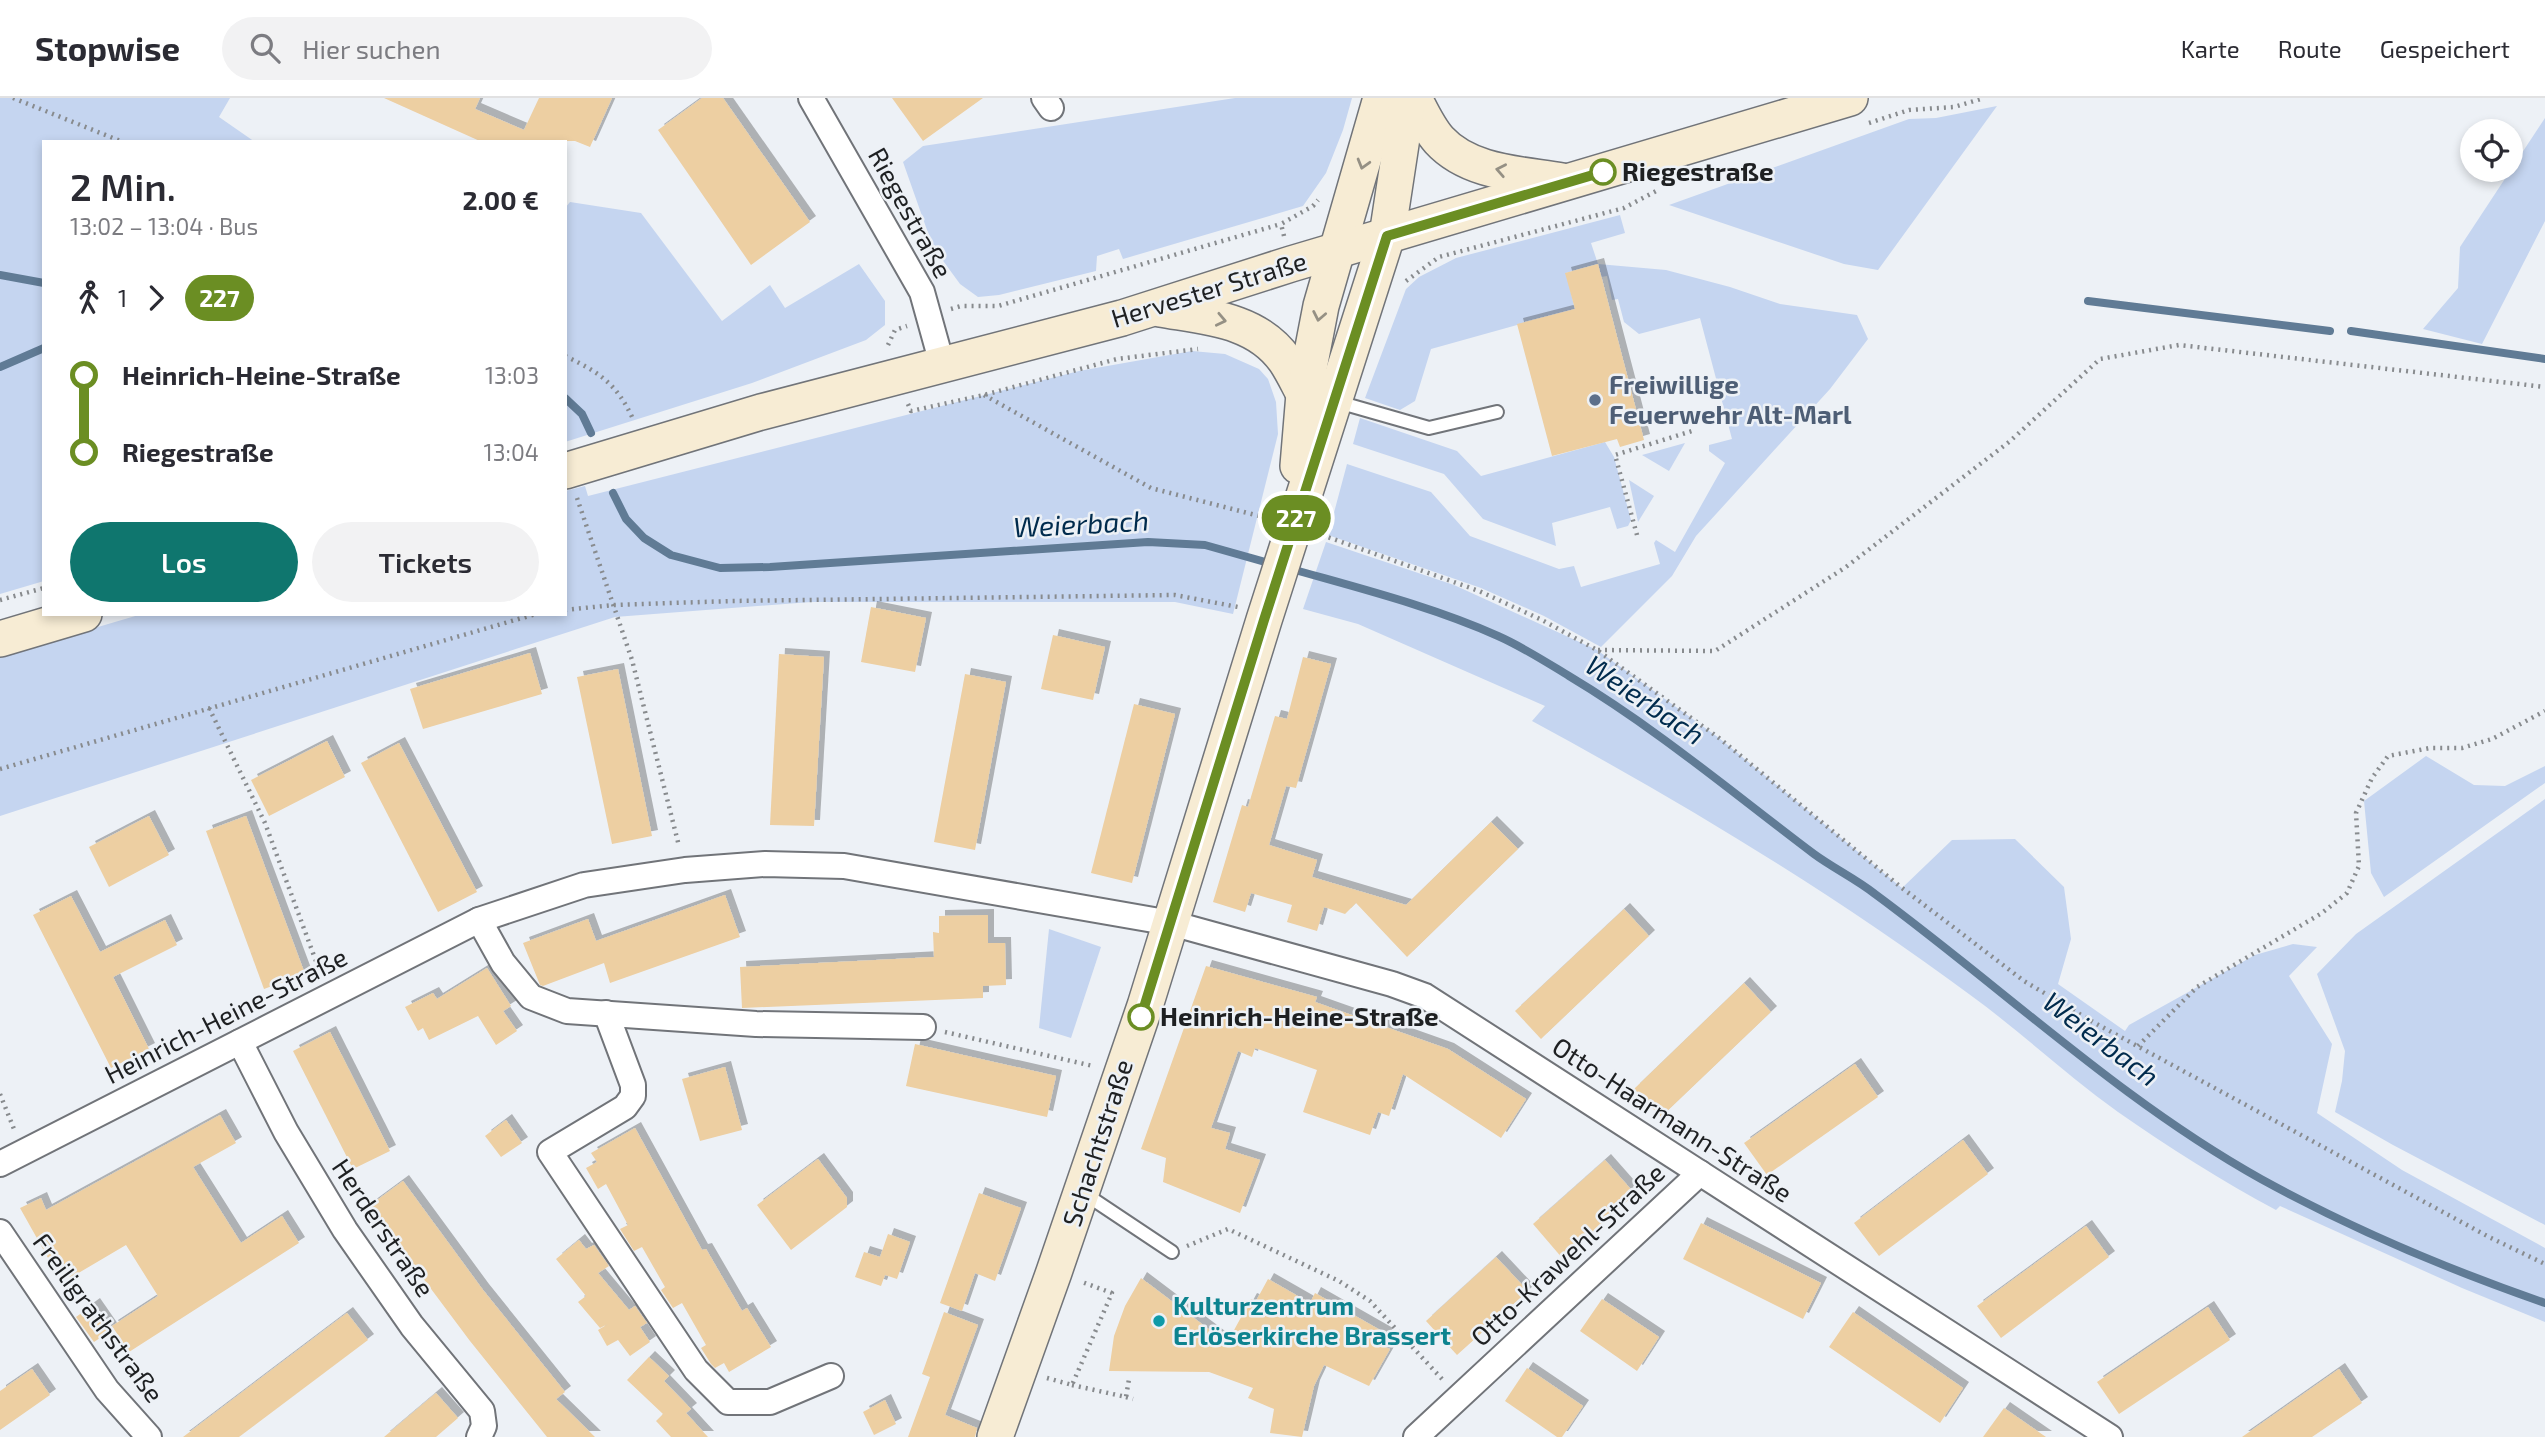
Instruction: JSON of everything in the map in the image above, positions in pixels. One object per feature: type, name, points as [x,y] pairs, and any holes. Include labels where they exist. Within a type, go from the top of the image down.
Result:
[{"type":"street","name":"Riegestraße","points":[[811,98],[922,292],[942,364]]},
{"type":"street","name":"Schachtstraße","points":[[995,1437],[1082,1192],[1171,923],[1291,535],[1319,397],[1321,306],[1381,98]]},
{"type":"street","name":"Schachtstraße","points":[[1319,397],[1387,236],[1408,98]]},
{"type":"street","points":[[1415,98],[1439,140],[1457,155],[1493,169],[1569,182]]},
{"type":"street","name":"Hervester Straße","points":[[567,470],[761,412],[1153,308],[1291,264],[1569,182],[1854,112]]},
{"type":"street","points":[[1153,308],[1231,321],[1251,330],[1268,341],[1319,397]]},
{"type":"street","points":[[0,639],[77,616]]},
{"type":"street","name":"Heinrich-Heine-Straße","points":[[0,1164],[479,920],[584,885],[685,870],[765,864],[844,866],[1171,923]]},
{"type":"street","points":[[479,920],[503,962],[531,997],[567,1011],[756,1024],[923,1027]]},
{"type":"street","name":"Otto-Haarmann-Straße","points":[[1171,923],[1392,984],[1425,996],[2110,1437]]},
{"type":"street","points":[[606,1013],[633,1085],[634,1096],[625,1107],[550,1152],[696,1370],[728,1402],[769,1402],[831,1376]]},
{"type":"street","name":"Herderstraße","points":[[240,1042],[286,1132],[345,1230],[412,1326],[482,1411],[484,1426],[479,1437]]},
{"type":"street","name":"Otto-Krawehl-Straße","points":[[1416,1437],[1699,1173]]},
{"type":"street","name":"Freiligrathstraße","points":[[0,1232],[107,1390],[149,1437]]},
{"type":"lane","points":[[1319,397],[1429,428],[1497,412]]},
{"type":"lane","points":[[1082,1192],[1172,1252]]},
{"type":"path","points":[[13,98],[118,140]]},
{"type":"path","points":[[1854,112],[1954,107],[1984,98]]},
{"type":"path","points":[[1398,286],[1439,257],[1624,208],[1659,189]]},
{"type":"path","points":[[888,345],[895,330],[961,306],[998,306],[1281,224],[1313,206],[1320,196]]},
{"type":"path","points":[[1281,224],[1291,264]]},
{"type":"path","points":[[1597,650],[1715,651],[1846,567],[2009,442],[2100,359],[2179,345],[2545,387]]},
{"type":"path","points":[[1211,347],[1116,359],[984,395],[1151,488],[1291,535],[1479,591],[1542,620],[1597,650],[1720,738],[1902,888],[2024,981],[2489,1237],[2545,1264]]},
{"type":"path","points":[[567,357],[595,370],[624,400],[636,426]]},
{"type":"path","points":[[1637,535],[1615,456],[1692,431]]},
{"type":"path","points":[[567,470],[632,660],[685,870]]},
{"type":"path","points":[[0,600],[42,589]]},
{"type":"path","points":[[567,610],[613,605],[1175,595],[1268,607]]},
{"type":"path","points":[[0,769],[529,616]]},
{"type":"path","points":[[209,708],[265,823],[329,997]]},
{"type":"path","points":[[2138,1046],[2197,987],[2322,913],[2347,892],[2359,866],[2356,813],[2372,778],[2388,756],[2430,748],[2462,748],[2492,739],[2545,711]]},
{"type":"path","points":[[923,1027],[1122,1072]]},
{"type":"path","points":[[0,1094],[24,1152]]},
{"type":"path","points":[[1172,1252],[1228,1229],[1339,1281],[1370,1301],[1459,1397]]},
{"type":"path","points":[[1054,1272],[1112,1293],[1072,1385]]},
{"type":"path","points":[[1018,1370],[1133,1399]]},
{"type":"path","points":[[1126,1397],[1129,1379]]},
{"type":"shaded area","points":[[0,98],[230,98],[219,117],[252,140],[42,140],[42,582],[0,594]]},
{"type":"shaded area","points":[[1235,98],[1352,98],[1326,173],[1303,206],[1123,259],[1119,249],[1097,256],[1096,271],[999,295],[978,297],[960,284],[933,247],[903,162],[923,146]]},
{"type":"shaded area","points":[[1997,106],[1878,270],[1844,264],[1669,205],[1909,119],[1936,118]]},
{"type":"shaded area","points":[[2545,118],[2545,221],[2482,344],[2423,329],[2458,288],[2460,247],[2503,182],[2523,182],[2523,151]]},
{"type":"shaded area","points":[[570,202],[641,213],[722,321],[770,285],[785,308],[859,264],[885,301],[885,325],[866,340],[752,383],[567,441],[567,206]]},
{"type":"shaded area","points":[[1620,215],[1625,233],[1591,243],[1598,264],[1566,273],[1575,309],[1431,349],[1415,401],[1400,410],[1365,398],[1406,289],[1419,277],[1456,258]]},
{"type":"shaded area","points":[[1598,264],[1666,270],[1780,304],[1857,315],[1868,339],[1830,389],[1696,536],[1672,576],[1601,647],[1544,616],[1481,588],[1328,535],[1347,464],[1431,492],[1470,536],[1559,569],[1574,566],[1581,587],[1660,564],[1654,543],[1656,540],[1675,552],[1725,463],[1709,451],[1709,445],[1732,439],[1700,318],[1639,334],[1624,322],[1618,299],[1612,300],[1607,276],[1601,277]]},
{"type":"shaded area","points":[[1192,351],[1225,354],[1259,369],[1268,379],[1276,402],[1278,434],[1233,614],[1175,602],[811,602],[615,617],[0,816],[0,656],[135,616],[567,616],[567,490],[585,486],[588,496],[1079,371]]},
{"type":"shaded area","points":[[1360,418],[1457,451],[1481,476],[1605,442],[1614,457],[1631,520],[1628,526],[1617,529],[1610,507],[1552,523],[1556,546],[1483,519],[1444,474],[1353,444]]},
{"type":"shaded area","points":[[1685,443],[1669,471],[1642,455]]},
{"type":"shaded area","points":[[1629,480],[1654,496],[1638,522]]},
{"type":"shaded area","points":[[1326,542],[1454,585],[1597,650],[1719,738],[1902,888],[1952,840],[2015,839],[2064,887],[2071,939],[2058,984],[2125,1031],[2129,1025],[2255,955],[2293,944],[2317,947],[2289,976],[2332,1044],[2317,1113],[2402,1170],[2545,1248],[2545,1322],[2462,1288],[2280,1206],[2276,1210],[2176,1151],[2118,1112],[1991,1011],[1867,922],[1702,817],[1532,721],[1545,706],[1358,624],[1303,609]]},
{"type":"shaded area","points":[[2426,756],[2474,785],[2505,786],[2545,766],[2545,783],[2384,897],[2371,873],[2364,801]]},
{"type":"shaded area","points":[[2545,799],[2545,1225],[2335,1112],[2345,1051],[2317,974],[2356,934]]},
{"type":"shaded area","points":[[1049,929],[1101,947],[1071,1038],[1039,1028]]},
{"type":"building","points":[[384,98],[480,98],[475,109],[524,130],[539,98],[612,98],[590,147],[567,140],[478,140]]},
{"type":"building","points":[[702,98],[723,98],[810,222],[751,265],[658,130]]},
{"type":"building","points":[[892,98],[983,98],[923,141]]},
{"type":"building","points":[[1598,264],[1644,440],[1620,447],[1617,439],[1552,456],[1517,324],[1575,309],[1565,273]]},
{"type":"building","points":[[871,607],[926,618],[915,672],[861,662]]},
{"type":"building","points":[[1053,635],[1105,647],[1093,700],[1041,689]]},
{"type":"building","points":[[530,653],[542,694],[423,729],[410,689]]},
{"type":"building","points":[[779,654],[824,657],[814,826],[770,825]]},
{"type":"building","points":[[1303,657],[1331,664],[1296,788],[1286,786],[1269,845],[1317,860],[1312,877],[1406,905],[1491,822],[1518,849],[1407,957],[1356,903],[1345,914],[1324,907],[1317,931],[1287,922],[1292,905],[1251,893],[1245,912],[1213,902],[1242,805],[1248,807],[1275,716],[1287,719]]},
{"type":"building","points":[[618,669],[652,836],[612,844],[577,677]]},
{"type":"building","points":[[965,674],[1006,682],[975,850],[934,842]]},
{"type":"building","points":[[1134,704],[1175,714],[1132,883],[1091,873]]},
{"type":"building","points":[[327,741],[345,777],[269,816],[251,780]]},
{"type":"building","points":[[399,743],[477,892],[438,912],[361,763]]},
{"type":"building","points":[[149,816],[169,855],[109,887],[89,847]]},
{"type":"building","points":[[246,816],[305,974],[264,989],[206,831]]},
{"type":"building","points":[[725,895],[740,937],[610,983],[604,963],[540,985],[523,943],[588,919],[596,941]]},
{"type":"building","points":[[71,896],[100,952],[165,920],[177,945],[113,977],[149,1049],[111,1068],[33,915]]},
{"type":"building","points":[[1624,909],[1649,936],[1541,1039],[1515,1011]]},
{"type":"building","points":[[988,915],[988,943],[1005,943],[1006,985],[983,986],[983,998],[742,1008],[740,967],[934,957],[933,932],[939,933],[939,916]]},
{"type":"building","points":[[1206,966],[1317,997],[1315,1002],[1448,1049],[1526,1099],[1501,1138],[1403,1074],[1389,1116],[1378,1112],[1370,1135],[1303,1112],[1317,1070],[1255,1048],[1252,1057],[1238,1051],[1211,1128],[1230,1133],[1225,1149],[1260,1160],[1240,1213],[1163,1182],[1166,1158],[1141,1149]]},
{"type":"building","points":[[487,968],[511,1006],[503,1011],[517,1031],[496,1045],[478,1016],[429,1040],[423,1028],[418,1031],[405,1007],[433,993],[437,999]]},
{"type":"building","points":[[1744,983],[1771,1012],[1661,1117],[1634,1089]]},
{"type":"building","points":[[330,1032],[390,1151],[353,1169],[293,1051]]},
{"type":"building","points":[[915,1044],[1056,1076],[1047,1117],[906,1086]]},
{"type":"building","points":[[1855,1064],[1878,1097],[1767,1175],[1744,1143]]},
{"type":"building","points":[[725,1067],[742,1130],[700,1141],[682,1079]]},
{"type":"building","points":[[220,1115],[236,1143],[193,1167],[241,1243],[282,1216],[299,1243],[129,1352],[112,1326],[158,1296],[126,1245],[70,1278],[66,1270],[57,1274],[20,1208],[41,1198],[46,1210]]},
{"type":"building","points":[[506,1120],[522,1143],[501,1157],[485,1136]]},
{"type":"building","points":[[635,1128],[702,1250],[706,1249],[742,1311],[747,1308],[771,1347],[729,1372],[724,1363],[715,1368],[711,1364],[701,1348],[706,1345],[682,1303],[673,1308],[661,1290],[665,1287],[642,1247],[634,1251],[620,1229],[628,1225],[606,1184],[598,1189],[586,1168],[597,1162],[591,1153]]},
{"type":"building","points":[[1963,1140],[1988,1174],[1879,1256],[1854,1223]]},
{"type":"building","points":[[818,1159],[847,1198],[847,1207],[791,1250],[757,1205]]},
{"type":"building","points":[[1605,1160],[1635,1194],[1563,1259],[1533,1224]]},
{"type":"building","points":[[403,1181],[483,1290],[565,1392],[556,1399],[595,1437],[547,1437],[470,1341],[369,1206]]},
{"type":"building","points":[[979,1193],[1021,1208],[995,1281],[975,1273],[962,1311],[940,1303]]},
{"type":"building","points":[[1701,1223],[1821,1283],[1803,1319],[1683,1259]]},
{"type":"building","points":[[2086,1226],[2109,1257],[2001,1338],[1977,1306]]},
{"type":"building","points":[[888,1234],[910,1242],[897,1279],[885,1275],[881,1286],[855,1277],[864,1252],[880,1257]]},
{"type":"building","points":[[579,1240],[586,1249],[594,1245],[609,1266],[598,1273],[629,1310],[635,1306],[647,1323],[640,1327],[650,1342],[630,1356],[618,1340],[607,1346],[598,1330],[608,1324],[600,1328],[578,1302],[586,1296],[556,1259]]},
{"type":"building","points":[[1496,1257],[1528,1291],[1457,1355],[1426,1321]]},
{"type":"building","points":[[1141,1278],[1227,1343],[1251,1299],[1256,1301],[1268,1279],[1310,1303],[1315,1293],[1387,1334],[1381,1345],[1390,1349],[1369,1386],[1324,1365],[1314,1386],[1302,1437],[1270,1433],[1274,1409],[1248,1398],[1253,1388],[1209,1372],[1109,1371],[1114,1336],[1125,1306]]},
{"type":"building","points":[[1602,1299],[1659,1337],[1637,1371],[1580,1331]]},
{"type":"building","points":[[94,1304],[112,1330],[94,1342],[76,1317]]},
{"type":"building","points":[[2208,1307],[2230,1340],[2119,1414],[2097,1382]]},
{"type":"building","points":[[944,1312],[978,1325],[945,1415],[977,1428],[975,1437],[908,1437],[930,1377],[922,1374]]},
{"type":"building","points":[[1853,1312],[1963,1388],[1940,1423],[1829,1347]]},
{"type":"building","points":[[347,1313],[368,1340],[239,1437],[183,1437]]},
{"type":"building","points":[[649,1357],[669,1376],[664,1381],[691,1409],[686,1413],[708,1437],[671,1437],[656,1421],[663,1414],[627,1380]]},
{"type":"building","points":[[1527,1368],[1583,1406],[1562,1437],[1557,1437],[1505,1401]]},
{"type":"building","points":[[32,1369],[50,1395],[0,1430],[0,1391]]},
{"type":"building","points":[[2339,1369],[2362,1403],[2312,1437],[2242,1437]]},
{"type":"building","points":[[436,1393],[458,1418],[436,1437],[384,1437]]},
{"type":"building","points":[[885,1400],[896,1424],[874,1435],[863,1412]]},
{"type":"building","points":[[2004,1408],[2046,1437],[1983,1437]]},
{"type":"waterway","name":"Weierbach","points":[[0,275],[42,283]]},
{"type":"waterway","points":[[2088,301],[2330,331]]},
{"type":"waterway","points":[[2351,331],[2545,359]]},
{"type":"waterway","points":[[0,367],[42,349]]},
{"type":"waterway","name":"Weierbach","points":[[567,400],[582,414],[591,433]]},
{"type":"waterway","name":"Weierbach","points":[[613,493],[626,519],[644,538],[671,555],[720,568],[1148,542],[1205,545],[1272,564]]},
{"type":"waterway","name":"Weierbach","points":[[1288,568],[1394,598],[1473,625],[1534,655],[1601,696],[1663,739],[1814,854],[1868,889],[1923,930],[2111,1080],[2210,1148],[2261,1179],[2365,1231],[2436,1262],[2545,1303]]},
{"type":"bus line","name":"227","points":[[1141,1017],[1387,236],[1603,172]]},
{"type":"place","name":"Riegestraße","points":[[1603,172]]},
{"type":"place","name":"Freiwillige Feuerwehr Alt-Marl","points":[[1595,400]]},
{"type":"place","name":"Heinrich-Heine-Straße","points":[[1141,1017]]},
{"type":"place","name":"Kulturzentrum Erlöserkirche Brassert","points":[[1159,1321]]}]
